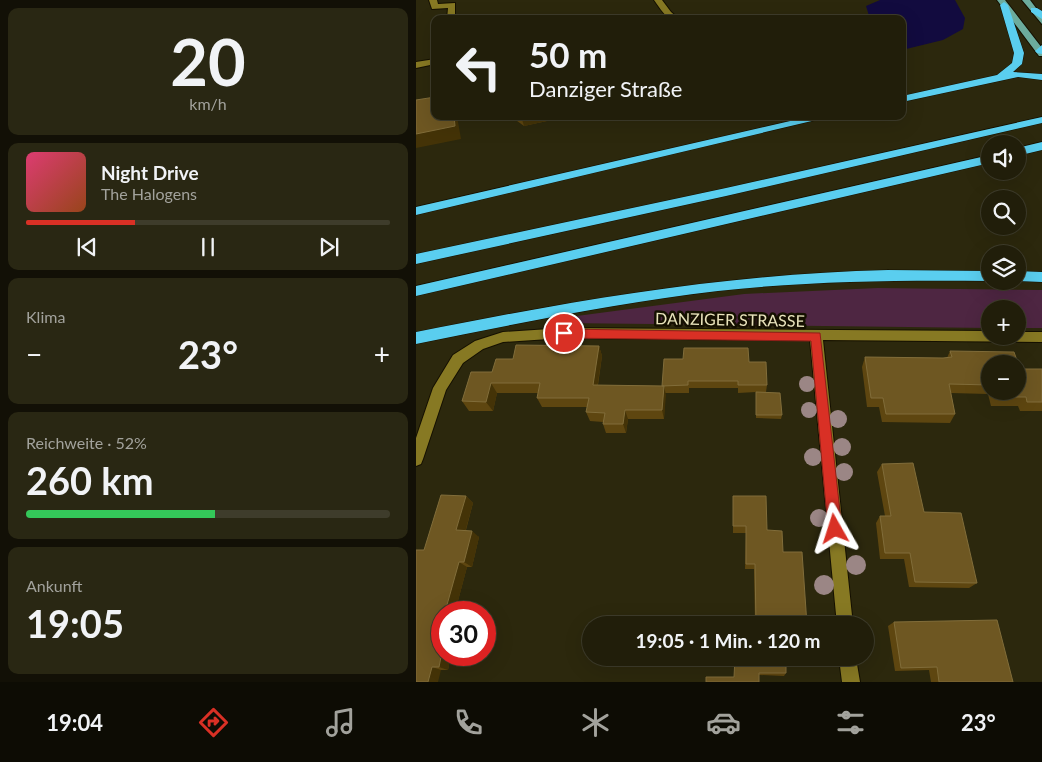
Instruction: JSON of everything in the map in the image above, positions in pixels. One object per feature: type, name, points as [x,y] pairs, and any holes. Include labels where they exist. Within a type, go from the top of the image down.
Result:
[{"type":"highway","points":[[999,77],[1019,60],[1019,53],[1002,2]]},
{"type":"highway","points":[[906,98],[1018,74],[1042,77]]},
{"type":"highway","points":[[416,211],[811,120]]},
{"type":"highway","points":[[416,259],[726,192],[1042,120]]},
{"type":"highway","points":[[1026,150],[1042,146]]},
{"type":"highway","points":[[416,291],[981,161]]},
{"type":"highway","points":[[416,338],[516,316],[716,286],[845,276],[981,276]]},
{"type":"highway","points":[[1026,276],[1042,277]]},
{"type":"main road","points":[[1026,0],[1038,13],[1042,22]]},
{"type":"main road","points":[[1002,2],[1041,51]]},
{"type":"street","points":[[433,0],[435,7],[452,5],[452,15]]},
{"type":"street","points":[[658,0],[667,15]]},
{"type":"street","points":[[416,65],[431,62]]},
{"type":"street","name":"DANZIGER STRASSE","points":[[416,459],[440,388],[458,359],[479,345],[503,337],[564,333],[816,337],[1042,336]]},
{"type":"street","points":[[816,337],[844,616]]},
{"type":"street","points":[[849,666],[851,682]]},
{"type":"shaded area","points":[[880,0],[955,0],[965,18],[963,29],[943,40],[906,49],[906,15],[869,15],[866,6]]},
{"type":"shaded area","points":[[878,288],[1042,290],[1042,328],[1026,328],[1026,300],[981,300],[981,328],[561,323],[569,317],[744,294]]},
{"type":"building","points":[[431,98],[431,120],[454,120],[455,126],[416,134],[416,100]]},
{"type":"building","points":[[516,345],[599,346],[593,385],[664,386],[662,410],[625,410],[623,424],[603,424],[605,413],[586,412],[589,398],[537,398],[540,383],[491,383],[486,402],[462,401],[471,372],[492,372],[496,359],[513,359]]},
{"type":"building","points":[[684,348],[748,348],[749,362],[766,362],[767,385],[738,385],[738,381],[688,381],[688,385],[662,386],[664,359],[683,359]]},
{"type":"building","points":[[950,351],[1014,352],[1015,355],[981,355],[981,385],[949,384],[955,414],[886,414],[883,398],[871,398],[865,357],[952,357]]},
{"type":"building","points":[[1026,369],[1042,369],[1042,402],[1027,402]]},
{"type":"building","points":[[756,392],[780,393],[782,415],[756,415]]},
{"type":"building","points":[[913,463],[924,512],[961,513],[977,583],[915,582],[910,553],[885,553],[880,516],[891,516],[882,464]]},
{"type":"building","points":[[441,495],[466,496],[456,530],[472,531],[464,562],[459,562],[448,601],[431,601],[431,666],[439,667],[432,667],[428,682],[416,682],[416,550],[424,550]]},
{"type":"building","points":[[733,496],[766,496],[767,530],[782,531],[783,552],[802,552],[806,616],[756,616],[755,564],[746,564],[746,526],[733,526]]},
{"type":"building","points":[[997,620],[1013,682],[939,682],[937,667],[901,668],[894,622]]},
{"type":"building","points":[[735,666],[786,666],[786,673],[759,673],[759,682],[706,682],[706,677],[734,677]]},
{"type":"route","points":[[564,333],[816,337],[835,529]]}]
